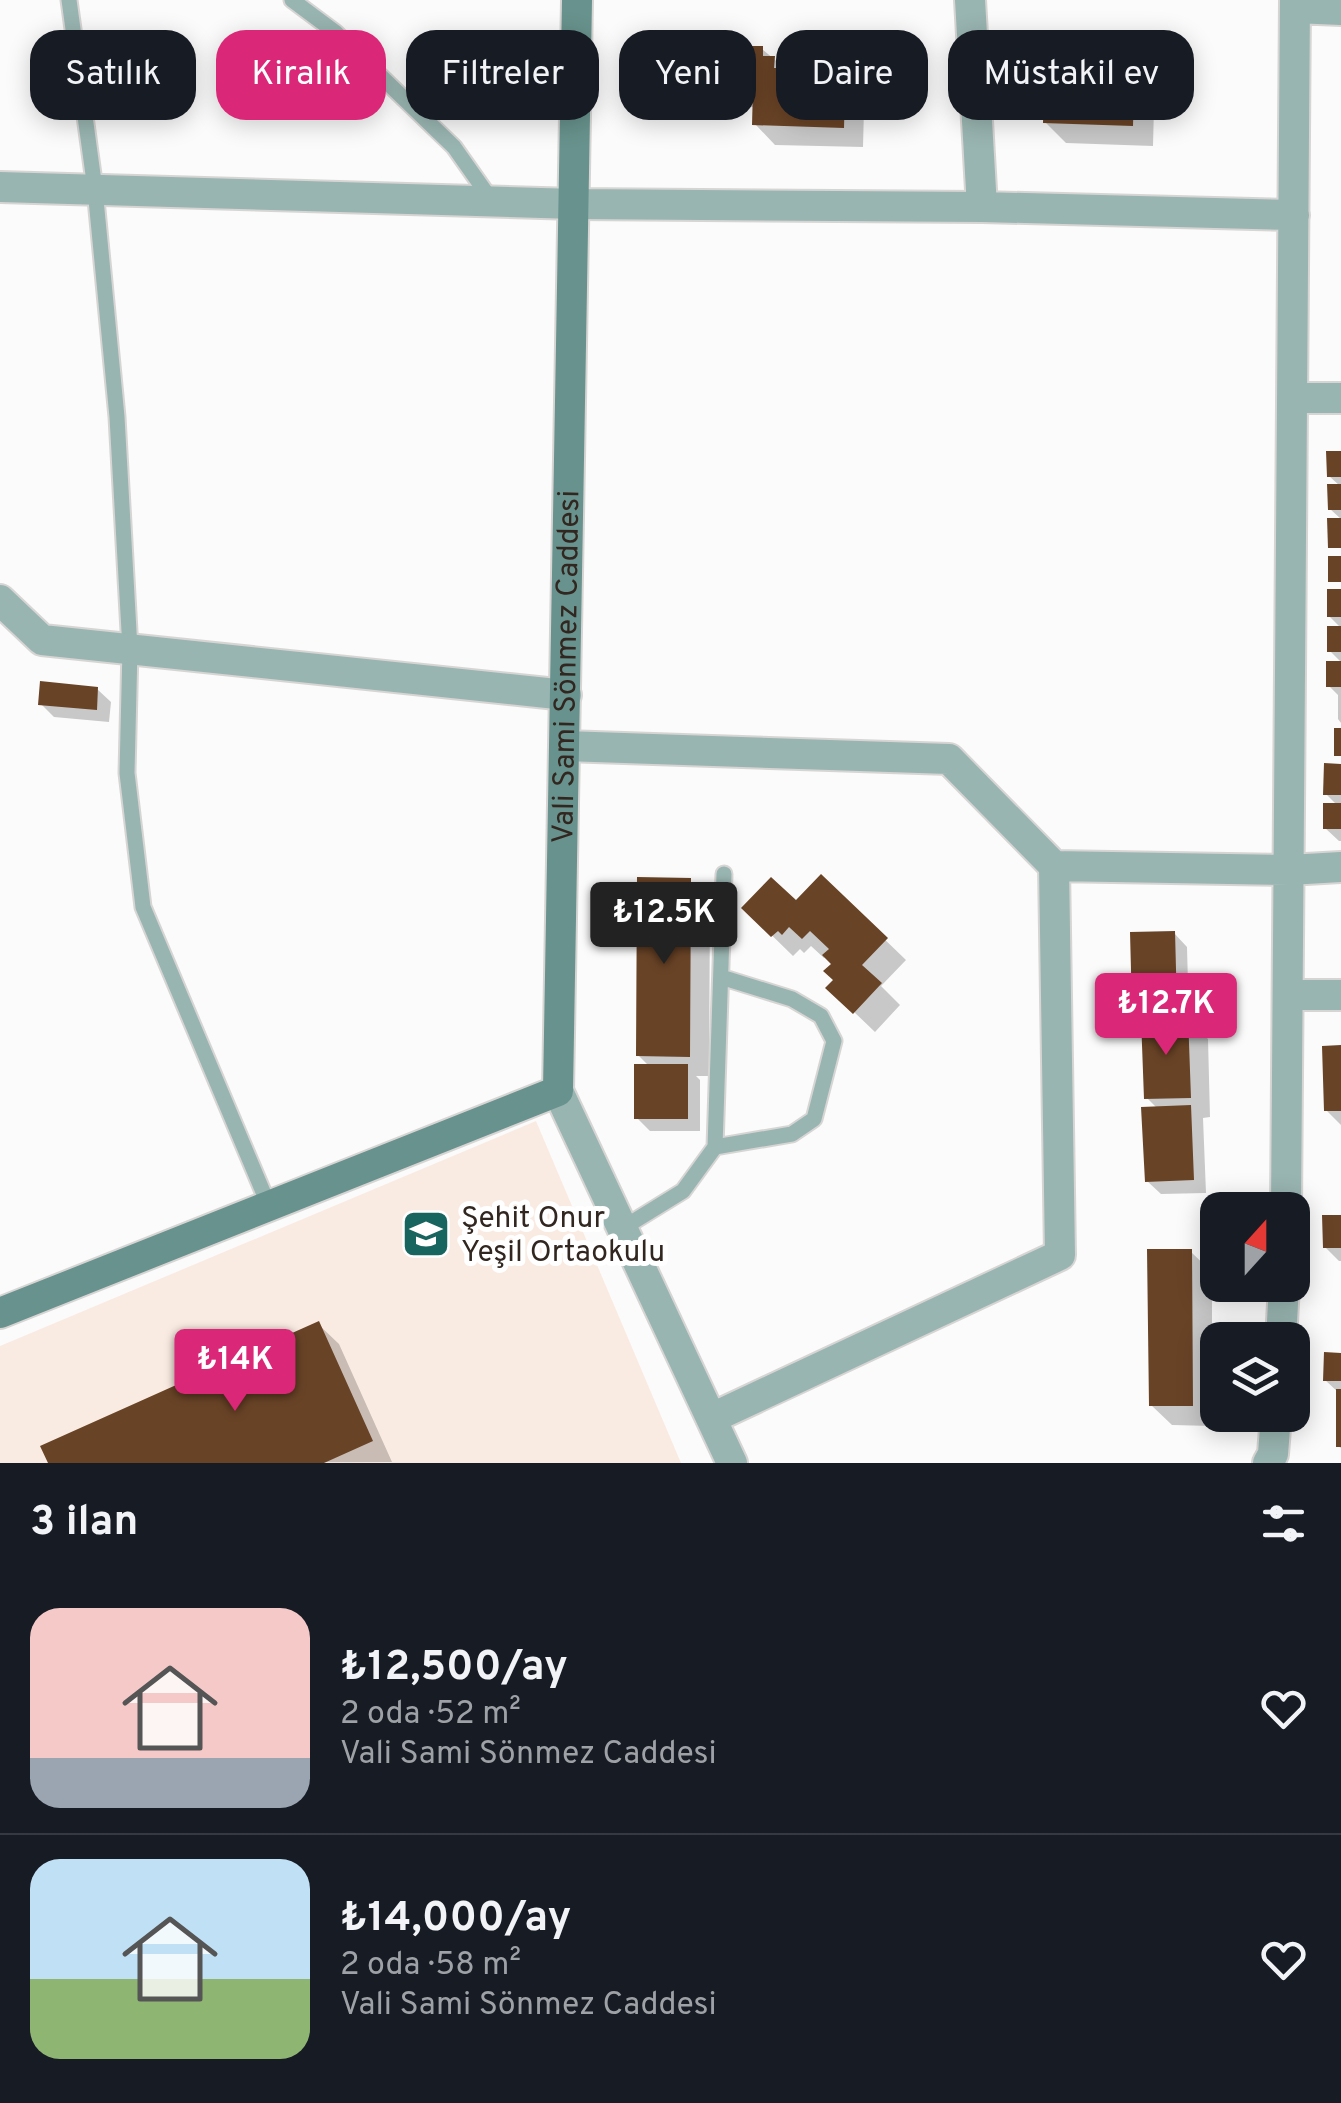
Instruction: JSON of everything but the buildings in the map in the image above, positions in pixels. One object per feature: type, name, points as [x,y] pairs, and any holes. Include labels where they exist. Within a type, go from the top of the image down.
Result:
[{"type":"main road","name":"Vali Sami Sönmez Caddesi","points":[[558,1091],[577,0]]},
{"type":"main road","points":[[0,1313],[558,1091]]},
{"type":"street","points":[[970,0],[982,207]]},
{"type":"street","points":[[1286,1192],[1295,4],[1341,10]]},
{"type":"street","points":[[0,187],[576,204],[982,207],[1294,215]]},
{"type":"street","points":[[1292,398],[1341,398]]},
{"type":"street","points":[[0,600],[42,640],[566,695]]},
{"type":"street","points":[[565,746],[949,760],[1054,866],[1060,1255],[712,1418]]},
{"type":"street","points":[[1054,866],[1288,870],[1341,867]]},
{"type":"street","points":[[1288,995],[1341,995]]},
{"type":"street","points":[[558,1091],[732,1463]]},
{"type":"street","points":[[1268,1463],[1274,1454],[1275,1432]]},
{"type":"lane","points":[[69,0],[95,190],[118,417],[130,649],[126,773],[143,907],[269,1206]]},
{"type":"lane","points":[[292,0],[334,32],[454,147],[492,202]]},
{"type":"lane","points":[[623,1228],[683,1191],[715,1147],[724,874]]},
{"type":"lane","points":[[715,1147],[792,1134],[814,1119],[834,1041],[821,1016],[792,999],[721,976]]},
{"type":"shaded area","name":"Şehit Onur Yeşil Ortaokulu","points":[[536,1121],[681,1463],[0,1463],[0,1346]]},
{"type":"place","name":"Şehit Onur Yeşil Ortaokulu","points":[[426,1234]]}]
